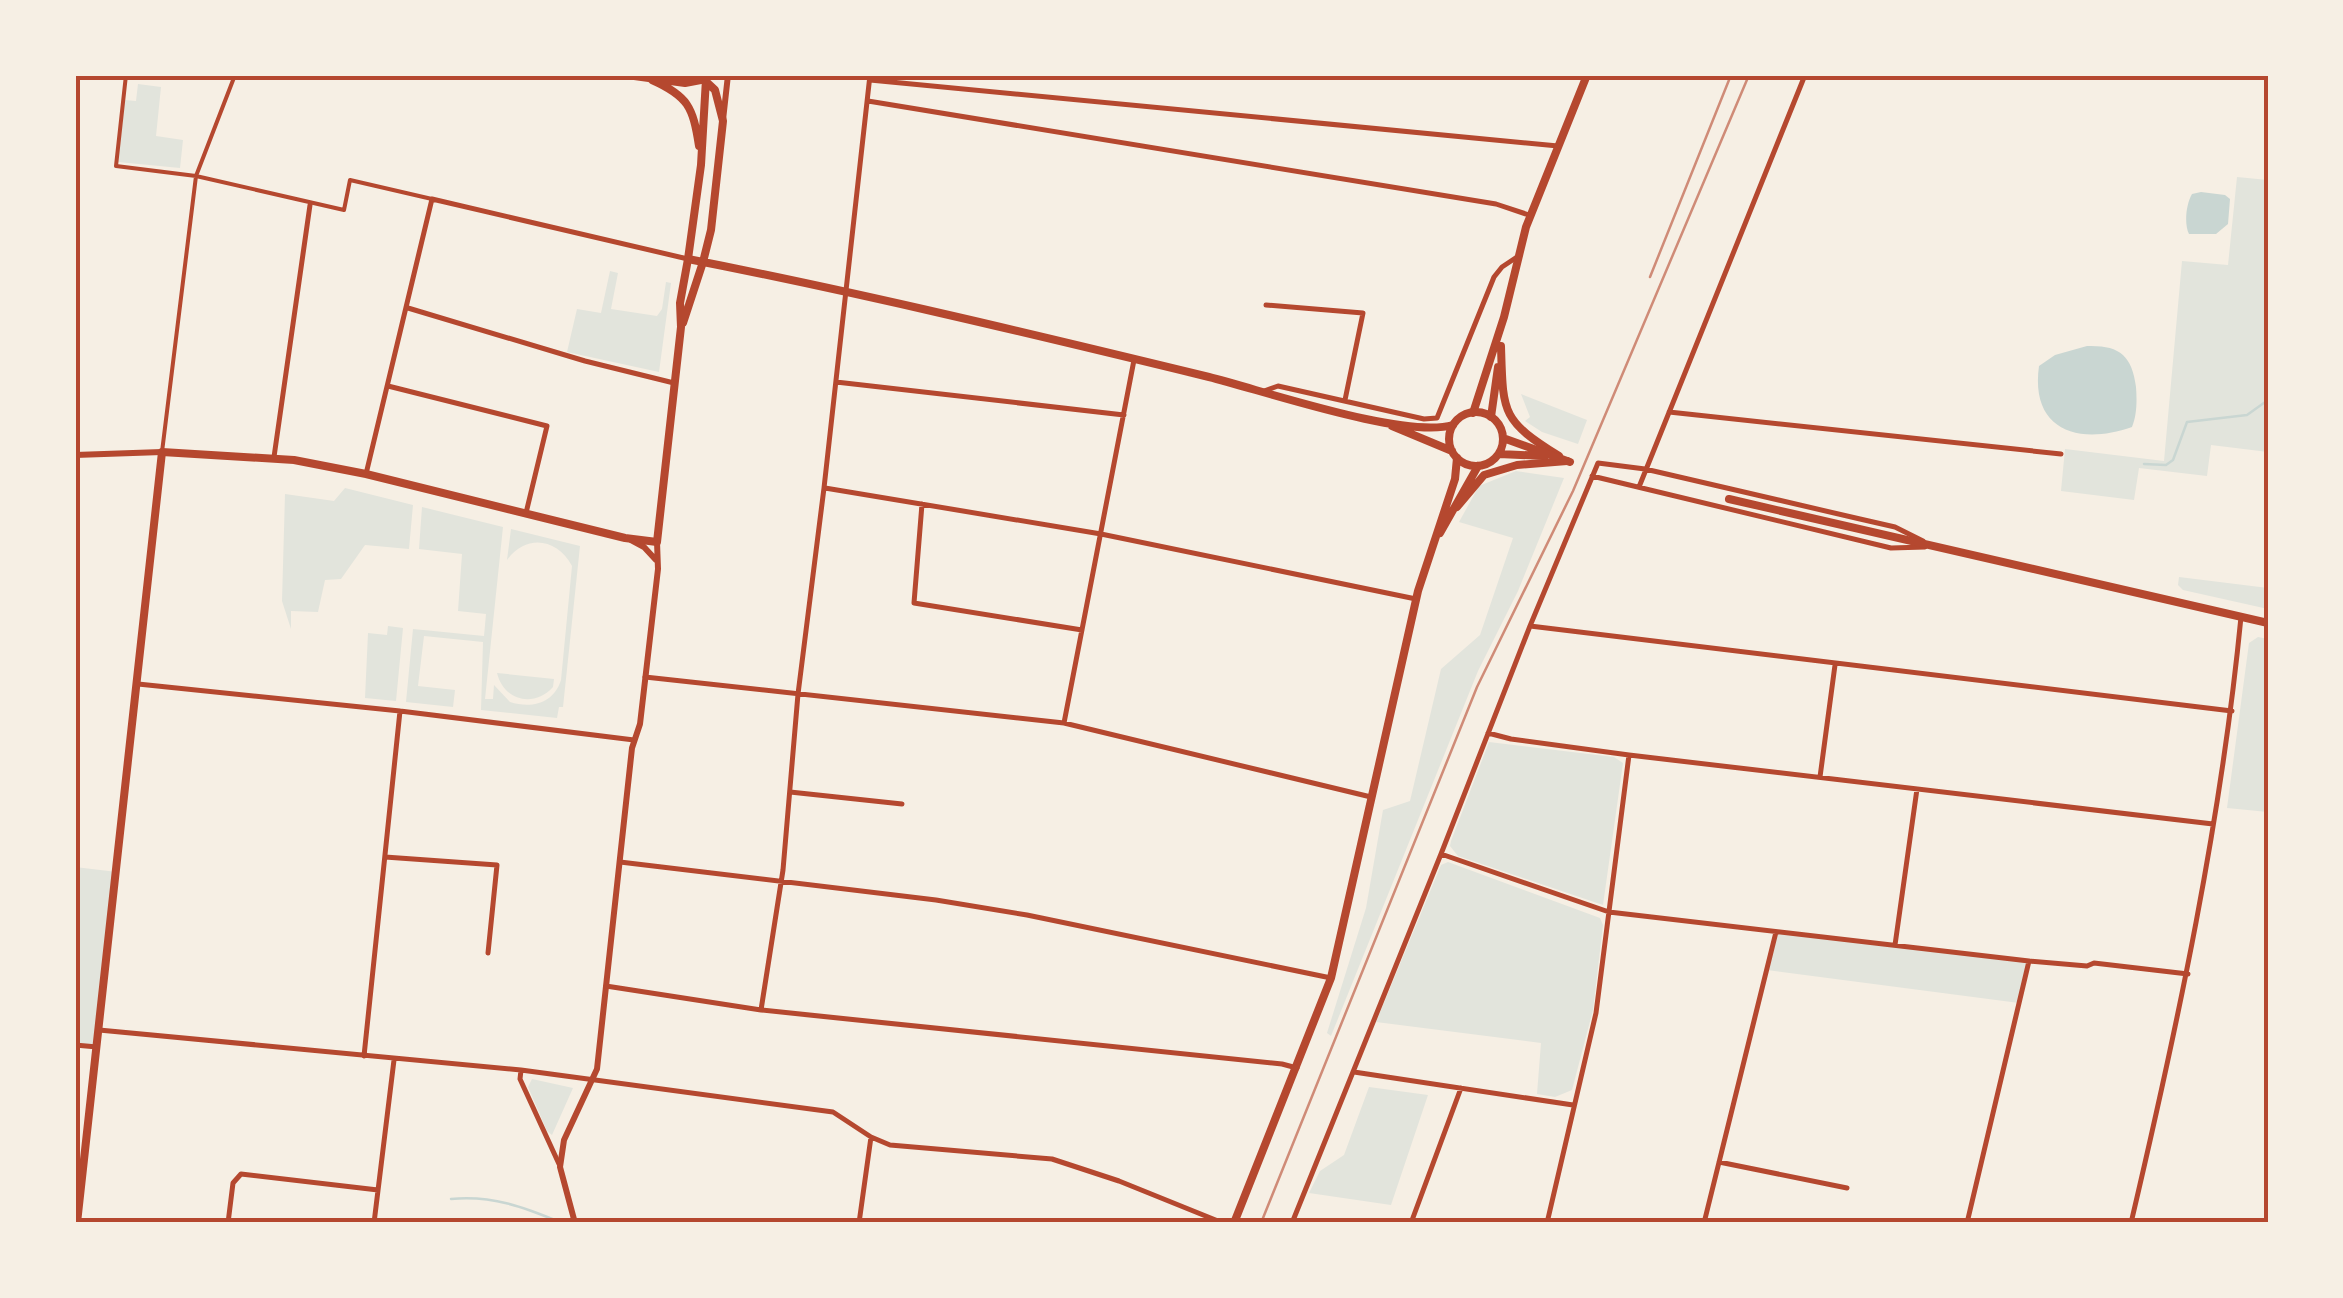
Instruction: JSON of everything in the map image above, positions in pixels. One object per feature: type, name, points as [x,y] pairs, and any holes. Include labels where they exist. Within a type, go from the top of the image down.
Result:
[{"type":"main road","points":[[627,75],[685,82],[706,76]]},
{"type":"main road","points":[[681,328],[711,230],[728,75]]},
{"type":"main road","points":[[688,259],[1134,360],[1374,420],[1435,430],[1454,425],[1472,413],[1504,317],[1531,215],[1587,75]]},
{"type":"main road","points":[[706,76],[719,99],[723,122]]},
{"type":"main road","points":[[574,1223],[560,1167],[564,1140],[597,1070],[658,563],[657,542],[681,328],[680,303],[701,166],[706,76]]},
{"type":"main road","points":[[652,80],[673,89],[687,102],[701,166]]},
{"type":"main road","points":[[1504,317],[1491,416],[1503,438],[1569,461]]},
{"type":"main road","points":[[1501,346],[1503,400],[1509,416],[1521,431],[1569,461]]},
{"type":"main road","points":[[1472,413],[1491,416]]},
{"type":"main road","points":[[1374,420],[1478,466]]},
{"type":"main road","points":[[1234,1223],[1331,978],[1416,599],[1454,478],[1450,433],[1454,425]]},
{"type":"main road","points":[[1435,541],[1478,466],[1499,454],[1503,438]]},
{"type":"main road","points":[[76,1223],[162,452]]},
{"type":"main road","points":[[75,455],[162,452],[274,456],[366,474],[630,540],[657,542]]},
{"type":"main road","points":[[1499,454],[1553,457]]},
{"type":"main road","points":[[1457,507],[1484,474],[1569,461]]},
{"type":"main road","points":[[1730,499],[2268,623]]},
{"type":"main road","points":[[630,540],[658,563]]},
{"type":"street","points":[[126,75],[116,166],[196,176],[344,210],[350,180],[688,259]]},
{"type":"street","points":[[162,452],[196,176],[235,75]]},
{"type":"street","points":[[1640,487],[1805,75]]},
{"type":"street","points":[[761,1010],[780,881],[870,77],[1558,146]]},
{"type":"street","points":[[868,101],[1496,204],[1531,215]]},
{"type":"street","points":[[366,474],[432,199]]},
{"type":"street","points":[[274,456],[310,204]]},
{"type":"street","points":[[1264,392],[1278,386],[1424,419],[1440,416],[1494,277],[1502,266],[1517,257]]},
{"type":"street","points":[[1266,305],[1363,313],[1344,400]]},
{"type":"street","points":[[406,308],[454,319],[585,361],[674,382]]},
{"type":"street","points":[[1064,723],[1134,360]]},
{"type":"street","points":[[836,382],[1124,415]]},
{"type":"street","points":[[388,386],[547,426],[526,513]]},
{"type":"street","points":[[1669,412],[2060,454]]},
{"type":"street","points":[[1292,1223],[1598,463],[1645,469],[1895,527],[1929,546]]},
{"type":"street","points":[[1592,476],[1891,548],[1929,546]]},
{"type":"street","points":[[824,488],[1102,534],[1416,599]]},
{"type":"street","points":[[922,504],[914,603],[1082,630]]},
{"type":"street","points":[[2131,1223],[2188,974],[2232,712],[2241,617]]},
{"type":"street","points":[[1530,626],[2232,712]]},
{"type":"street","points":[[1820,778],[1835,664]]},
{"type":"street","points":[[645,677],[1064,723],[1373,798]]},
{"type":"street","points":[[138,684],[634,740]]},
{"type":"street","points":[[364,1057],[400,711]]},
{"type":"street","points":[[1488,733],[1628,755],[2213,824]]},
{"type":"street","points":[[1547,1223],[1596,1013],[1628,755]]},
{"type":"street","points":[[1895,946],[1917,790]]},
{"type":"street","points":[[790,792],[902,804]]},
{"type":"street","points":[[1442,854],[1609,912],[2029,961],[2087,966],[2094,962],[2188,974]]},
{"type":"street","points":[[385,857],[497,865],[488,954]]},
{"type":"street","points":[[620,862],[895,893],[1027,915],[1331,978]]},
{"type":"street","points":[[1704,1223],[1776,932]]},
{"type":"street","points":[[1967,1223],[2029,961]]},
{"type":"street","points":[[606,986],[761,1010],[1297,1068]]},
{"type":"street","points":[[99,1030],[521,1070],[833,1112],[890,1145],[1052,1159],[1104,1175],[1222,1223]]},
{"type":"street","points":[[75,1046],[96,1047]]},
{"type":"street","points":[[374,1223],[394,1060]]},
{"type":"street","points":[[521,1070],[520,1079],[560,1167]]},
{"type":"street","points":[[1353,1072],[1573,1105]]},
{"type":"street","points":[[1411,1223],[1460,1088]]},
{"type":"street","points":[[859,1223],[871,1137]]},
{"type":"street","points":[[547,1138],[564,1140]]},
{"type":"street","points":[[1719,1162],[1847,1188]]},
{"type":"street","points":[[228,1223],[233,1183],[241,1174],[378,1190]]},
{"type":"shaded area","points":[[138,84],[161,87],[156,136],[183,140],[180,168],[118,162],[125,100],[136,101]]},
{"type":"shaded area","points":[[2237,177],[2268,180],[2268,452],[2211,445],[2207,476],[2139,468],[2134,500],[2061,491],[2065,449],[2164,461],[2182,261],[2228,265]]},
{"type":"shaded area","points":[[2201,192],[2230,199],[2228,224],[2216,234],[2189,234],[2187,230],[2190,198]]},
{"type":"shaded area","points":[[610,271],[618,273],[611,309],[657,316],[662,309],[666,282],[671,283],[659,372],[567,352],[577,309],[601,313]]},
{"type":"shaded area","points":[[2087,346],[2116,350],[2131,367],[2136,387],[2132,427],[2076,433],[2062,428],[2042,405],[2039,366],[2055,355]]},
{"type":"shaded area","points":[[1521,394],[1587,420],[1578,444],[1542,432],[1525,421],[1530,417]]},
{"type":"shaded area","points":[[1516,471],[1564,478],[1518,591],[1478,671],[1331,1036],[1327,1033],[1366,908],[1383,810],[1410,801],[1441,669],[1480,635],[1513,538],[1459,522],[1479,486]]},
{"type":"shaded area","points":[[345,488],[413,505],[409,549],[365,545],[341,579],[325,580],[318,612],[291,611],[291,629],[282,601],[285,494],[334,501]]},
{"type":"shaded area","points":[[422,507],[503,527],[485,699],[493,699],[494,685],[510,702],[534,704],[548,699],[561,680],[572,566],[558,550],[541,543],[523,546],[507,560],[511,529],[580,546],[563,707],[559,707],[557,718],[481,710],[483,642],[424,636],[418,686],[455,690],[453,707],[406,702],[413,629],[484,636],[486,614],[458,611],[462,554],[419,549]]},
{"type":"shaded area","points":[[2179,577],[2268,588],[2268,609],[2183,590],[2178,585]]},
{"type":"shaded area","points":[[388,626],[403,628],[396,701],[365,698],[368,633],[387,635]]},
{"type":"shaded area","points":[[2258,637],[2268,639],[2268,812],[2227,808],[2249,643]]},
{"type":"shaded area","points":[[497,673],[554,679],[553,687],[537,698],[520,698],[506,690]]},
{"type":"shaded area","points":[[1489,742],[1614,757],[1623,763],[1603,905],[1458,856],[1450,846]]},
{"type":"shaded area","points":[[1448,862],[1600,918],[1603,925],[1593,1010],[1572,1090],[1555,1097],[1537,1094],[1541,1043],[1376,1022],[1441,865]]},
{"type":"shaded area","points":[[75,867],[117,872],[97,1047],[75,1045]]},
{"type":"shaded area","points":[[1776,932],[2029,961],[2019,1003],[1767,970]]},
{"type":"shaded area","points":[[532,1079],[573,1088],[552,1135],[528,1087]]},
{"type":"shaded area","points":[[1369,1087],[1428,1095],[1391,1205],[1309,1193],[1320,1171],[1344,1155]]},
{"type":"waterway","points":[[2144,464],[2166,465],[2173,460],[2187,422],[2247,415],[2268,400]]},
{"type":"waterway","points":[[451,1199],[508,1204],[562,1223]]},
{"type":"railway","points":[[1650,277],[1731,75]]},
{"type":"railway","points":[[1261,1223],[1477,687],[1573,491],[1749,75]]}]
